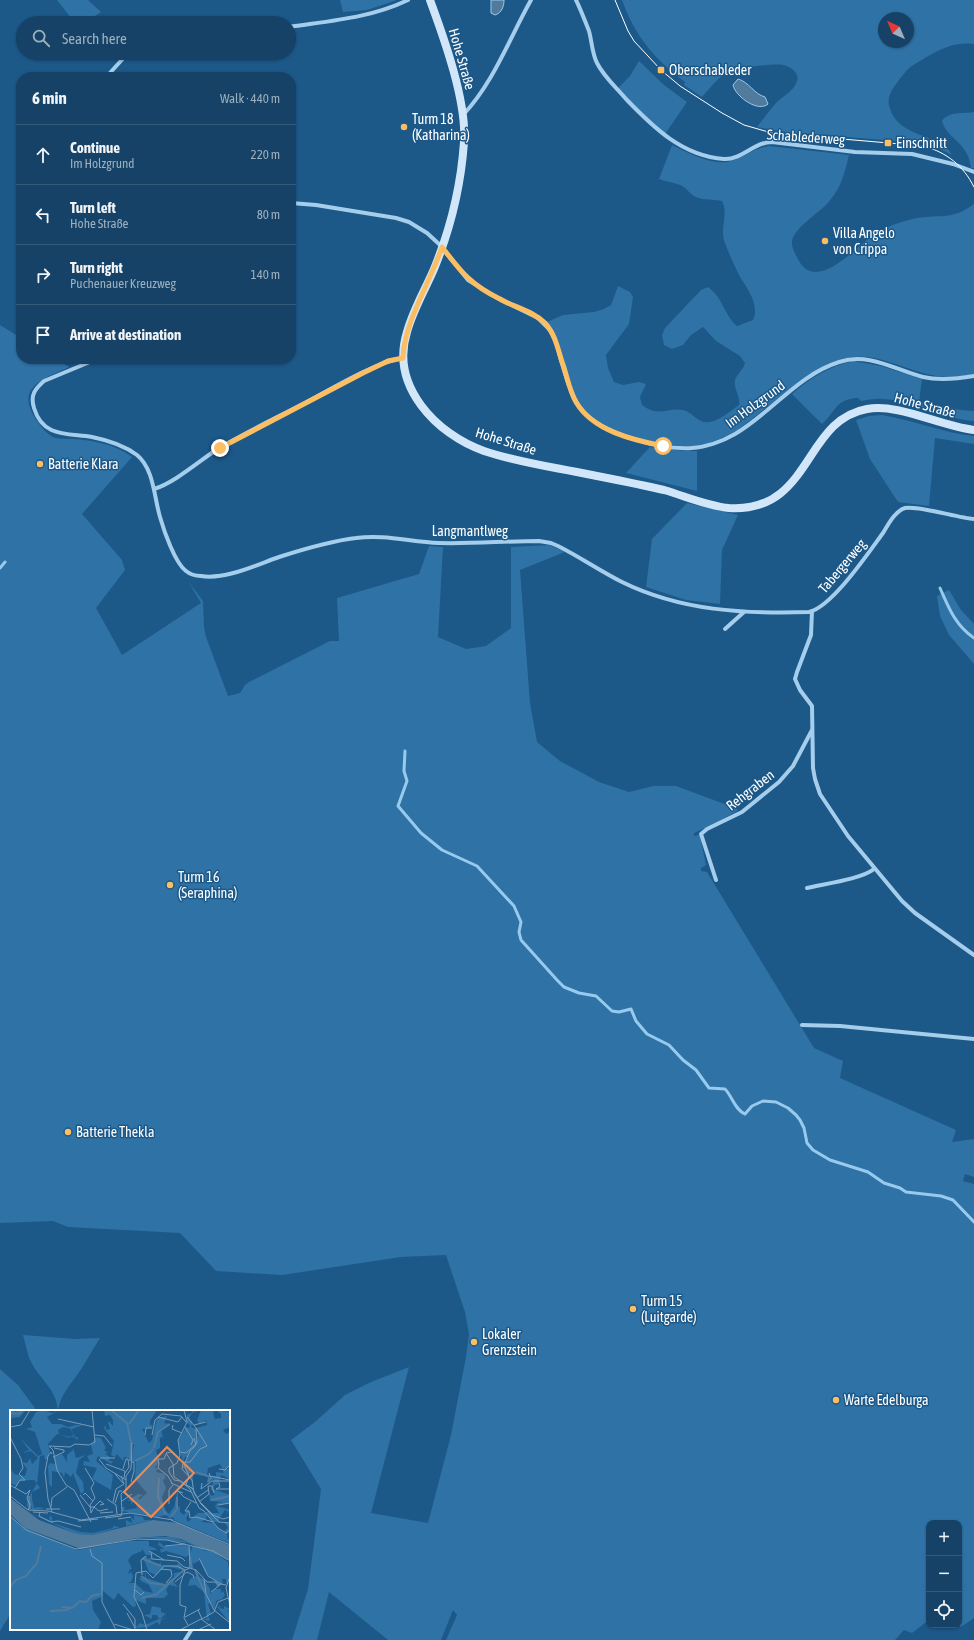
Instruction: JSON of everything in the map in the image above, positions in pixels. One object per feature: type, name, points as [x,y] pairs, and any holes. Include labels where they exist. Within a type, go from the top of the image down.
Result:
[{"type":"main road","name":"Hohe Straße","points":[[430,0],[452,70],[463,115],[465,134],[461,167],[451,217],[434,268],[407,331],[403,358],[407,381],[419,404],[444,428],[478,448],[501,456],[663,490],[728,508],[740,508],[761,504],[784,491],[794,481],[829,430],[845,417],[859,411],[874,408],[892,409],[951,426],[974,430]]},
{"type":"street","points":[[296,26],[387,10],[408,0]]},
{"type":"street","points":[[463,115],[473,105],[490,80],[531,0]]},
{"type":"street","name":"Schablederweg","points":[[576,0],[589,31],[595,57],[605,75],[655,128],[677,144],[688,149],[725,159],[732,158],[764,142],[772,142],[855,152],[912,154],[953,164],[974,172]]},
{"type":"street","points":[[111,72],[122,60]]},
{"type":"street","name":"Im Holzgrund","points":[[296,204],[396,218],[409,222],[428,233],[442,247],[470,281],[499,299],[527,312],[545,323],[555,339],[575,401],[582,410],[604,427],[642,442],[681,448],[694,448],[722,440],[748,426],[806,380],[828,366],[848,360],[861,359],[879,362],[910,373],[946,380],[974,376]]},
{"type":"street","points":[[85,364],[44,381],[34,390],[32,394],[35,411],[46,426],[62,434],[92,437],[118,445],[136,454],[146,466],[154,489],[166,484],[220,448],[324,392],[388,361],[403,358]]},
{"type":"street","name":"Langmantlweg","points":[[154,489],[163,526],[182,567],[187,572],[195,575],[218,577],[316,546],[358,537],[386,537],[427,542],[451,543],[544,541],[558,546],[622,582],[655,596],[688,605],[744,612]]},
{"type":"street","name":"Tabergerweg","points":[[812,612],[822,606],[854,574],[893,518],[902,509],[913,508],[974,519]]},
{"type":"street","points":[[725,629],[744,612],[812,612],[810,635],[796,672],[795,679],[800,690],[812,706],[813,768],[818,790],[848,836],[874,869],[911,910],[974,955]]},
{"type":"street","name":"Rehgraben","points":[[716,880],[701,834],[707,829],[742,812],[779,782],[793,766],[813,728]]},
{"type":"street","points":[[806,888],[867,874],[874,869]]},
{"type":"street","points":[[802,1025],[840,1026],[974,1039]]},
{"type":"street","points":[[78,1630],[81,1640]]},
{"type":"street","points":[[185,1640],[191,1630]]},
{"type":"shaded area","points":[[57,0],[88,0],[101,12],[95,16],[70,16]]},
{"type":"shaded area","points":[[340,0],[397,0],[367,10],[343,12]]},
{"type":"shaded area","points":[[491,0],[504,0],[502,9],[495,15],[491,13]]},
{"type":"shaded area","points":[[622,0],[974,0],[974,44],[957,44],[950,46],[915,64],[901,78],[892,90],[889,98],[890,109],[894,118],[900,124],[915,133],[939,143],[948,149],[952,155],[934,146],[922,143],[785,132],[757,127],[776,103],[796,85],[798,78],[794,70],[786,66],[771,65],[754,66],[730,71],[713,84],[702,97],[684,85],[685,82],[664,65],[639,36]]},
{"type":"shaded area","points":[[639,61],[664,85],[687,102],[665,134],[644,116],[618,88],[630,76]]},
{"type":"shaded area","points":[[738,79],[765,97],[768,104],[764,106],[753,105],[742,98],[733,85]]},
{"type":"shaded area","points":[[974,112],[974,168],[971,168],[966,152],[962,146],[948,133],[942,121],[952,114]]},
{"type":"shaded area","points":[[672,145],[702,158],[719,162],[734,160],[755,150],[769,146],[849,155],[843,178],[835,194],[827,204],[798,230],[792,241],[793,249],[799,261],[807,270],[817,272],[838,263],[869,238],[886,228],[917,218],[954,214],[974,204],[974,374],[950,377],[930,375],[870,357],[851,357],[838,360],[823,366],[801,381],[736,431],[715,441],[693,446],[664,444],[630,436],[599,421],[587,412],[578,401],[573,391],[561,350],[553,331],[547,322],[563,315],[594,312],[604,309],[611,305],[618,286],[630,292],[633,297],[629,324],[606,355],[608,368],[614,382],[623,385],[639,382],[646,384],[640,397],[642,405],[654,411],[686,411],[703,422],[710,422],[718,419],[739,405],[735,380],[745,363],[740,356],[716,341],[703,327],[691,335],[683,345],[672,349],[664,345],[662,335],[665,328],[701,290],[708,287],[721,302],[729,317],[737,326],[753,320],[755,314],[752,297],[735,267],[723,238],[725,211],[722,201],[697,198],[682,186],[659,179]]},
{"type":"shaded area","points":[[0,325],[16,335],[16,364],[64,364],[69,367],[42,380],[30,392],[28,399],[30,408],[44,430],[56,438],[97,442],[112,446],[132,457],[82,514],[122,560],[125,570],[96,608],[122,655],[201,603],[188,581],[203,601],[206,637],[228,696],[240,693],[249,682],[330,641],[339,641],[337,598],[419,574],[429,546],[443,547],[438,637],[466,649],[486,646],[511,628],[511,547],[550,545],[565,552],[520,570],[530,703],[537,742],[560,761],[599,782],[629,792],[653,786],[676,786],[738,809],[718,822],[694,833],[694,836],[700,836],[706,865],[701,868],[701,871],[707,872],[814,1048],[843,1061],[840,1078],[956,1130],[952,1142],[974,1139],[974,1177],[965,1174],[963,1181],[974,1184],[974,1618],[962,1626],[962,1520],[926,1520],[926,1622],[912,1633],[904,1630],[895,1640],[446,1640],[457,1615],[453,1610],[441,1640],[388,1640],[329,1592],[317,1640],[292,1640],[308,1589],[321,1489],[291,1440],[315,1422],[345,1395],[371,1382],[409,1367],[371,1513],[428,1523],[451,1435],[469,1334],[465,1312],[446,1255],[401,1257],[282,1275],[216,1271],[180,1233],[68,1227],[53,1221],[0,1223]]},
{"type":"shaded area","points":[[853,361],[881,366],[922,379],[919,402],[974,411],[974,421],[962,420],[894,400],[878,399],[861,401],[858,398],[850,399],[840,404],[822,424],[792,394],[828,369]]},
{"type":"shaded area","points":[[882,415],[951,432],[974,436],[974,444],[935,438],[929,506],[898,502],[870,459],[856,420],[869,416]]},
{"type":"shaded area","points":[[650,447],[697,451],[697,491],[626,473]]},
{"type":"shaded area","points":[[687,503],[738,515],[722,550],[720,604],[686,600],[646,587],[652,539]]},
{"type":"shaded area","points":[[949,590],[961,610],[974,624],[974,664],[949,635],[940,616],[937,596]]},
{"type":"shaded area","points":[[23,1335],[76,1339],[100,1338],[63,1395],[58,1410],[56,1400],[51,1390],[35,1369],[29,1358]]},
{"type":"shaded area","points":[[0,1369],[18,1385],[36,1410],[10,1410],[10,1615],[0,1631]]},
{"type":"waterway","points":[[0,568],[5,562]]},
{"type":"waterway","points":[[940,588],[957,622],[974,638]]},
{"type":"waterway","points":[[405,751],[404,771],[407,781],[398,806],[421,833],[442,850],[477,866],[514,906],[521,922],[519,932],[521,940],[564,987],[579,993],[596,996],[612,1011],[619,1012],[631,1009],[636,1021],[647,1034],[669,1045],[683,1060],[696,1070],[709,1088],[725,1089],[736,1106],[745,1114],[752,1106],[763,1101],[776,1102],[788,1108],[800,1120],[804,1128],[807,1143],[813,1150],[830,1160],[868,1172],[884,1183],[900,1188],[906,1192],[941,1196],[953,1200],[974,1222]]},
{"type":"tram line","points":[[615,0],[628,31],[634,41],[661,70],[680,86],[722,113],[744,125],[772,133],[924,146],[940,152],[954,161],[965,172],[974,187]]},
{"type":"place","name":"Oberschableder","points":[[661,70]]},
{"type":"place","name":"Turm 18 (Katharina)","points":[[404,127]]},
{"type":"place","name":"Einschnitt","points":[[888,143]]},
{"type":"place","name":"Villa Angelo von Crippa","points":[[825,241]]},
{"type":"place","name":"Batterie Klara","points":[[40,464]]},
{"type":"place","name":"Turm 16 (Seraphina)","points":[[170,885]]},
{"type":"place","name":"Batterie Thekla","points":[[68,1132]]},
{"type":"place","name":"Turm 15 (Luitgarde)","points":[[633,1309]]},
{"type":"place","name":"Lokaler Grenzstein","points":[[474,1342]]},
{"type":"place","name":"Warte Edelburga","points":[[836,1400]]},
{"type":"route","points":[[220,448],[324,392],[388,361],[403,358],[404,340],[407,331],[442,247],[470,281],[499,299],[527,312],[545,323],[555,339],[575,401],[590,418],[604,427],[620,434],[642,442],[663,446]]}]
